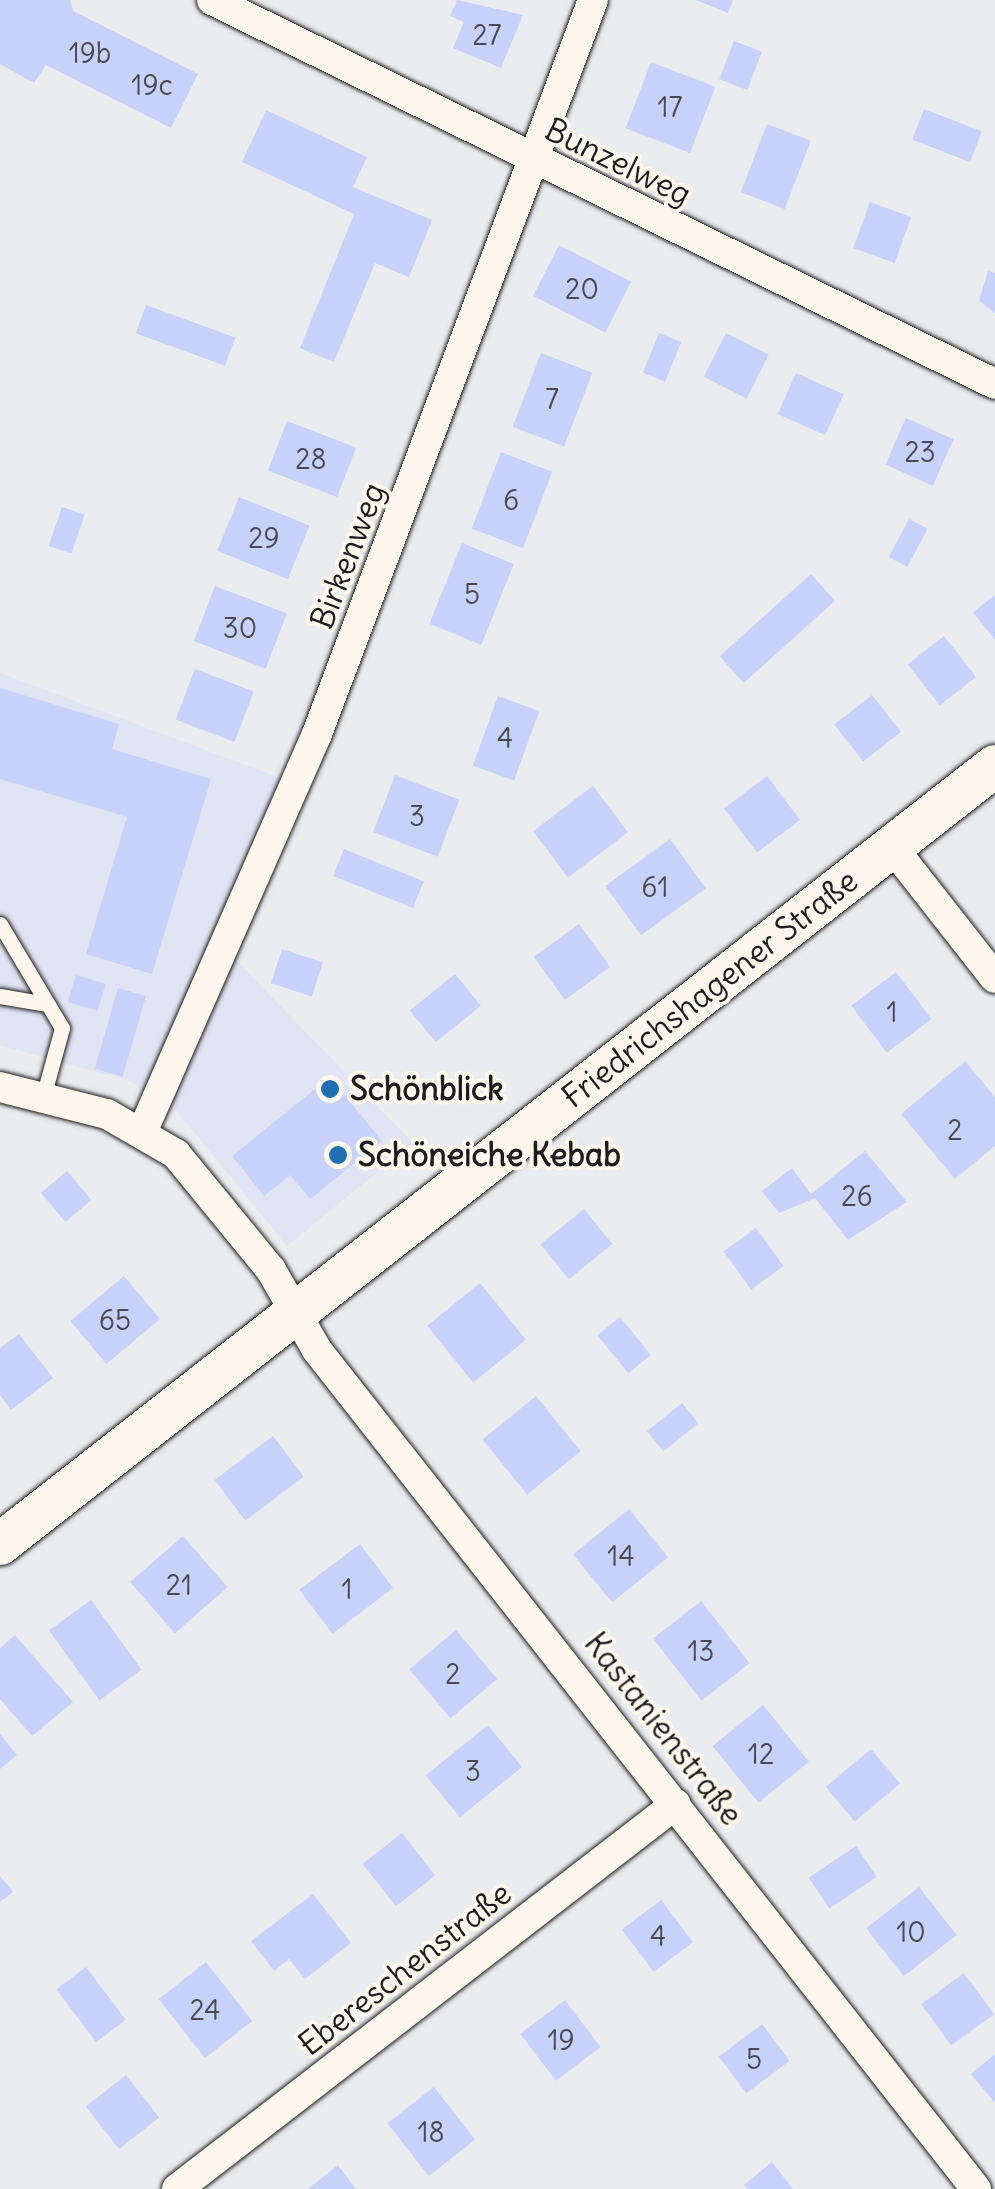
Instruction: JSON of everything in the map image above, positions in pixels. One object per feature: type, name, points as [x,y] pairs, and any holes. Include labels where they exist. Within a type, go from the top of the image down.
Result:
[{"type":"main road","name":"Friedrichshagener Straße","points":[[0,1544],[995,766]]},
{"type":"street","name":"Bunzelweg","points":[[212,0],[995,384]]},
{"type":"street","name":"Birkenweg","points":[[144,1128],[316,734],[526,192],[530,158],[593,0]]},
{"type":"street","points":[[892,848],[995,978]]},
{"type":"street","points":[[0,1087],[144,1128]]},
{"type":"street","name":"Kastanienstraße","points":[[144,1128],[271,1270],[292,1314],[976,2189]]},
{"type":"street","name":"Ebereschenstraße","points":[[177,2189],[676,1804]]},
{"type":"lane","points":[[0,924],[62,1028],[43,1097]]},
{"type":"lane","points":[[0,996],[47,1004]]},
{"type":"shaded area","points":[[0,673],[304,787],[234,958],[413,1143],[287,1246],[180,1115],[129,1081],[0,1045]]},
{"type":"building","points":[[0,0],[70,0],[73,11],[198,74],[171,128],[46,65],[34,83],[0,64]]},
{"type":"building","points":[[457,0],[523,15],[501,68],[453,48],[464,22],[450,16]]},
{"type":"building","points":[[696,0],[733,0],[728,13]]},
{"type":"building","points":[[734,41],[762,52],[747,90],[719,79]]},
{"type":"building","points":[[651,62],[715,87],[690,153],[626,128]]},
{"type":"building","points":[[924,109],[982,131],[970,162],[912,140]]},
{"type":"building","points":[[266,110],[367,157],[353,187],[432,220],[409,277],[375,263],[334,362],[300,348],[354,214],[242,162]]},
{"type":"building","points":[[767,124],[811,141],[785,209],[741,192]]},
{"type":"building","points":[[870,202],[911,217],[895,263],[853,248]]},
{"type":"building","points":[[559,245],[631,282],[605,333],[533,296]]},
{"type":"building","points":[[988,271],[995,273],[995,313],[979,301]]},
{"type":"building","points":[[146,305],[235,337],[225,366],[136,333]]},
{"type":"building","points":[[659,333],[681,342],[665,382],[643,373]]},
{"type":"building","points":[[726,333],[769,355],[747,398],[704,377]]},
{"type":"building","points":[[541,353],[592,373],[564,446],[513,427]]},
{"type":"building","points":[[796,373],[844,394],[825,435],[778,414]]},
{"type":"building","points":[[906,418],[954,439],[933,486],[885,465]]},
{"type":"building","points":[[287,421],[356,448],[337,497],[268,470]]},
{"type":"building","points":[[501,452],[552,472],[523,548],[472,529]]},
{"type":"building","points":[[239,497],[309,525],[288,579],[217,551]]},
{"type":"building","points":[[62,507],[85,515],[71,554],[49,546]]},
{"type":"building","points":[[909,519],[928,529],[907,567],[889,557]]},
{"type":"building","points":[[462,543],[514,564],[481,645],[429,624]]},
{"type":"building","points":[[811,574],[835,601],[744,683],[720,656]]},
{"type":"building","points":[[215,586],[287,614],[266,669],[194,641]]},
{"type":"building","points":[[995,595],[995,640],[973,612]]},
{"type":"building","points":[[944,636],[976,677],[940,705],[908,664]]},
{"type":"building","points":[[195,669],[254,692],[234,742],[176,719]]},
{"type":"building","points":[[0,688],[119,724],[112,749],[211,779],[152,974],[86,954],[127,817],[0,779]]},
{"type":"building","points":[[872,695],[901,732],[863,762],[834,725]]},
{"type":"building","points":[[498,696],[539,711],[514,781],[473,766]]},
{"type":"building","points":[[395,775],[459,800],[438,857],[373,832]]},
{"type":"building","points":[[767,776],[800,820],[757,852],[724,808]]},
{"type":"building","points":[[593,786],[628,832],[568,877],[533,831]]},
{"type":"building","points":[[670,839],[706,888],[641,935],[605,886]]},
{"type":"building","points":[[344,849],[424,881],[413,908],[333,876]]},
{"type":"building","points":[[579,924],[610,967],[565,1000],[534,957]]},
{"type":"building","points":[[282,949],[323,962],[312,997],[271,983]]},
{"type":"building","points":[[896,972],[932,1019],[887,1053],[851,1006]]},
{"type":"building","points":[[455,974],[481,1006],[436,1042],[410,1011]]},
{"type":"building","points":[[76,975],[106,984],[97,1011],[68,1002]]},
{"type":"building","points":[[118,988],[146,996],[123,1077],[95,1069]]},
{"type":"building","points":[[965,1061],[995,1097],[995,1146],[955,1179],[901,1114]]},
{"type":"building","points":[[330,1077],[382,1141],[310,1199],[290,1175],[264,1196],[232,1156]]},
{"type":"building","points":[[865,1151],[907,1202],[848,1240],[815,1198],[779,1213],[762,1191],[792,1168],[811,1194]]},
{"type":"building","points":[[67,1171],[91,1200],[65,1222],[41,1193]]},
{"type":"building","points":[[584,1209],[612,1244],[569,1279],[540,1244]]},
{"type":"building","points":[[756,1228],[784,1266],[751,1290],[724,1252]]},
{"type":"building","points":[[124,1276],[160,1319],[106,1364],[70,1321]]},
{"type":"building","points":[[480,1283],[526,1340],[473,1383],[427,1326]]},
{"type":"building","points":[[620,1317],[651,1355],[628,1373],[597,1335]]},
{"type":"building","points":[[19,1334],[53,1378],[11,1410],[0,1395],[0,1348]]},
{"type":"building","points":[[536,1396],[581,1451],[527,1495],[482,1439]]},
{"type":"building","points":[[682,1403],[698,1423],[663,1452],[647,1431]]},
{"type":"building","points":[[273,1436],[304,1477],[245,1521],[215,1480]]},
{"type":"building","points":[[629,1509],[668,1557],[612,1602],[573,1554]]},
{"type":"building","points":[[183,1536],[228,1587],[175,1633],[130,1582]]},
{"type":"building","points":[[360,1544],[393,1588],[332,1634],[299,1590]]},
{"type":"building","points":[[91,1600],[142,1670],[99,1700],[49,1631]]},
{"type":"building","points":[[701,1601],[750,1663],[702,1701],[653,1639]]},
{"type":"building","points":[[456,1630],[497,1679],[450,1718],[409,1669]]},
{"type":"building","points":[[15,1635],[73,1702],[32,1736],[0,1699],[0,1648]]},
{"type":"building","points":[[763,1705],[809,1762],[758,1803],[712,1746]]},
{"type":"building","points":[[488,1725],[522,1767],[460,1817],[426,1775]]},
{"type":"building","points":[[0,1734],[17,1755],[0,1769]]},
{"type":"building","points":[[871,1749],[900,1783],[855,1821],[826,1787]]},
{"type":"building","points":[[402,1833],[435,1876],[396,1906],[363,1864]]},
{"type":"building","points":[[856,1846],[877,1877],[829,1909],[809,1878]]},
{"type":"building","points":[[0,1876],[13,1892],[0,1902]]},
{"type":"building","points":[[919,1887],[957,1935],[904,1976],[866,1928]]},
{"type":"building","points":[[313,1894],[351,1943],[305,1979],[289,1959],[274,1971],[251,1941]]},
{"type":"building","points":[[661,1900],[693,1942],[654,1972],[622,1929]]},
{"type":"building","points":[[206,1962],[252,2021],[205,2058],[159,1999]]},
{"type":"building","points":[[86,1967],[126,2020],[96,2042],[56,1989]]},
{"type":"building","points":[[964,1973],[994,2014],[951,2045],[921,2004]]},
{"type":"building","points":[[565,2000],[601,2047],[556,2081],[520,2034]]},
{"type":"building","points":[[762,2024],[790,2061],[747,2093],[719,2056]]},
{"type":"building","points":[[995,2054],[995,2103],[971,2074]]},
{"type":"building","points":[[126,2075],[159,2118],[119,2149],[86,2106]]},
{"type":"building","points":[[434,2087],[475,2140],[429,2176],[388,2123]]},
{"type":"building","points":[[772,2162],[793,2189],[747,2189],[744,2185]]},
{"type":"building","points":[[338,2165],[356,2189],[308,2189]]},
{"type":"place","name":"Schönblick","points":[[330,1089]]},
{"type":"place","name":"Schöneiche Kebab","points":[[338,1155]]}]
